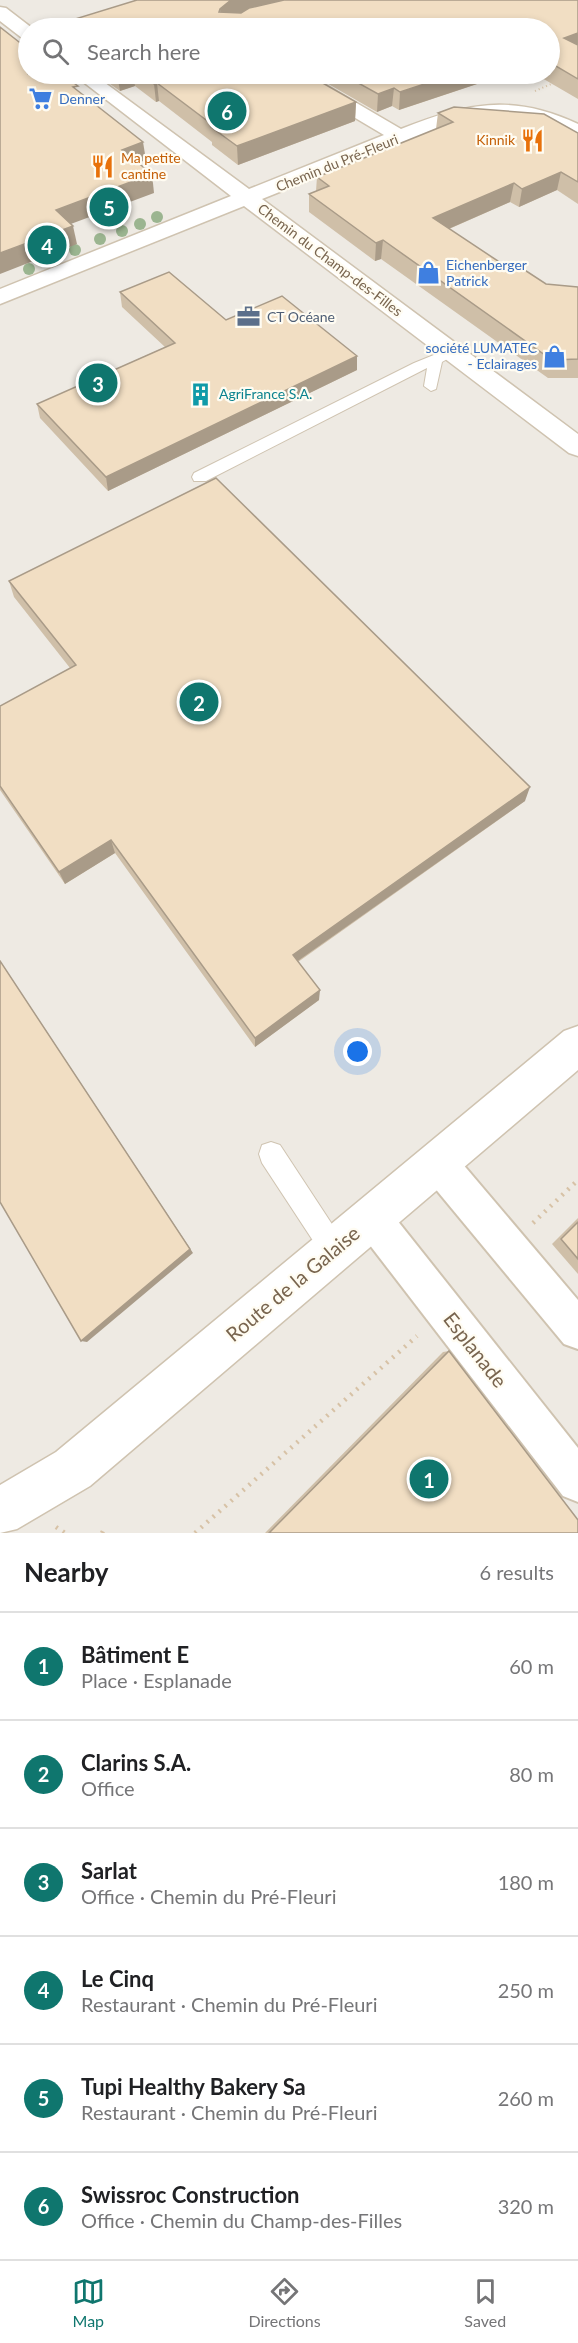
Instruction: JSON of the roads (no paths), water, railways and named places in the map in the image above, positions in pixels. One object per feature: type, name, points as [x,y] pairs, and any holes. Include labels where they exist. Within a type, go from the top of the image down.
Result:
[{"type":"street","points":[[0,12],[18,26]]},
{"type":"street","name":"Chemin du Champ-des-Filles","points":[[95,84],[248,198],[443,357],[567,425],[578,447]]},
{"type":"street","points":[[312,84],[402,137]]},
{"type":"street","name":"Chemin du Pré-Fleuri","points":[[0,297],[460,114],[486,110],[514,111],[548,117],[578,131]]},
{"type":"street","name":"Route de la Galaise","points":[[0,1512],[73,1469],[578,1045]]},
{"type":"street","points":[[437,1162],[578,1330]]},
{"type":"street","name":"Esplanade","points":[[372,1218],[578,1481]]},
{"type":"lane","points":[[431,386],[443,357]]},
{"type":"lane","points":[[200,477],[443,357]]},
{"type":"lane","points":[[272,1154],[334,1250]]},
{"type":"place","name":"Denner","points":[[41,99]]},
{"type":"place","name":"Swissroc Construction","points":[[227,111]]},
{"type":"place","name":"Kinnik","points":[[533,140]]},
{"type":"place","name":"Ma petite cantine","points":[[103,166]]},
{"type":"place","name":"Tupi Healthy Bakery Sa","points":[[109,207]]},
{"type":"place","name":"Le Cinq","points":[[47,245]]},
{"type":"place","name":"Eichenberger Patrick","points":[[428,273]]},
{"type":"place","name":"CT Océane","points":[[249,317]]},
{"type":"place","name":"société LUMATEC - Eclairages","points":[[555,356]]},
{"type":"place","name":"Sarlat","points":[[98,383]]},
{"type":"place","name":"AgriFrance S.A.","points":[[201,394]]},
{"type":"place","name":"Clarins S.A.","points":[[199,702]]},
{"type":"place","name":"Bâtiment E","points":[[429,1479]]}]
